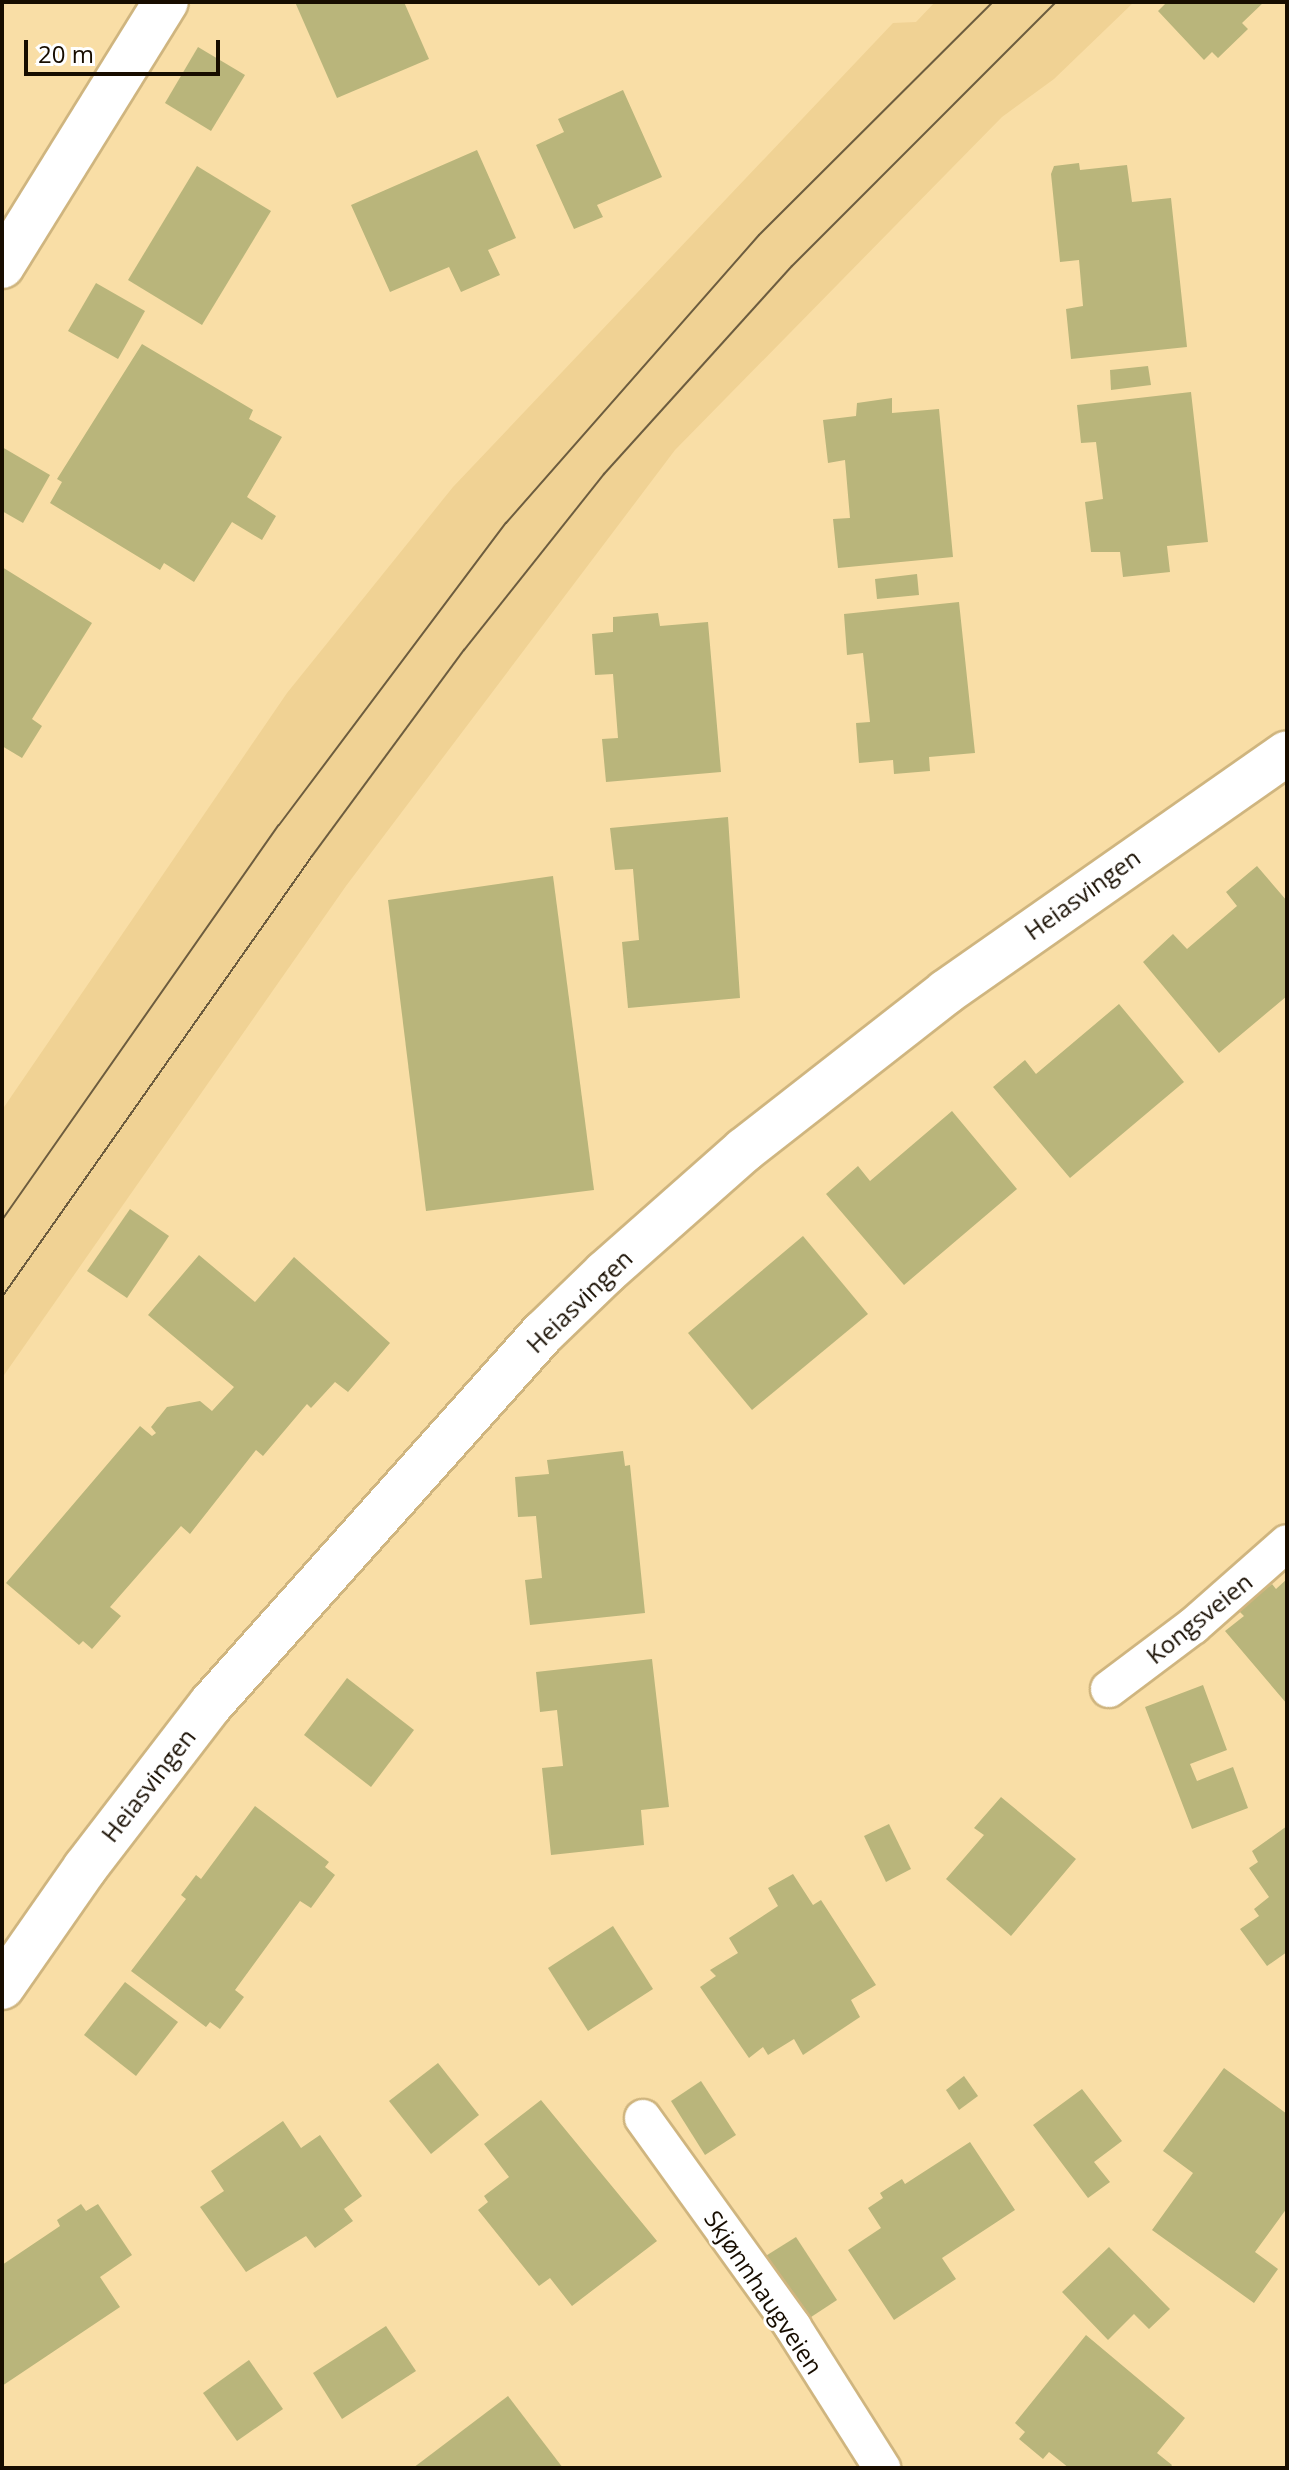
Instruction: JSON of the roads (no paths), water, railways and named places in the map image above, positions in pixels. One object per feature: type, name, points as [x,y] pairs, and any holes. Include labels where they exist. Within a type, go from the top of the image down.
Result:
[{"type":"street","points":[[2,266],[166,2]]},
{"type":"street","name":"Heiasvingen","points":[[2,1987],[85,1868],[211,1704],[504,1376],[605,1273],[744,1150],[946,992],[1287,753]]},
{"type":"lane","name":"Kongsveien","points":[[1109,1689],[1193,1626],[1287,1543]]},
{"type":"lane","name":"Skjønnhaugveien","points":[[643,2118],[793,2327],[882,2468]]},
{"type":"tram line","points":[[2,1220],[279,825],[506,523],[759,235],[993,2]]},
{"type":"tram line","points":[[2,1297],[312,856],[464,650],[604,474],[792,266],[1056,2]]}]
